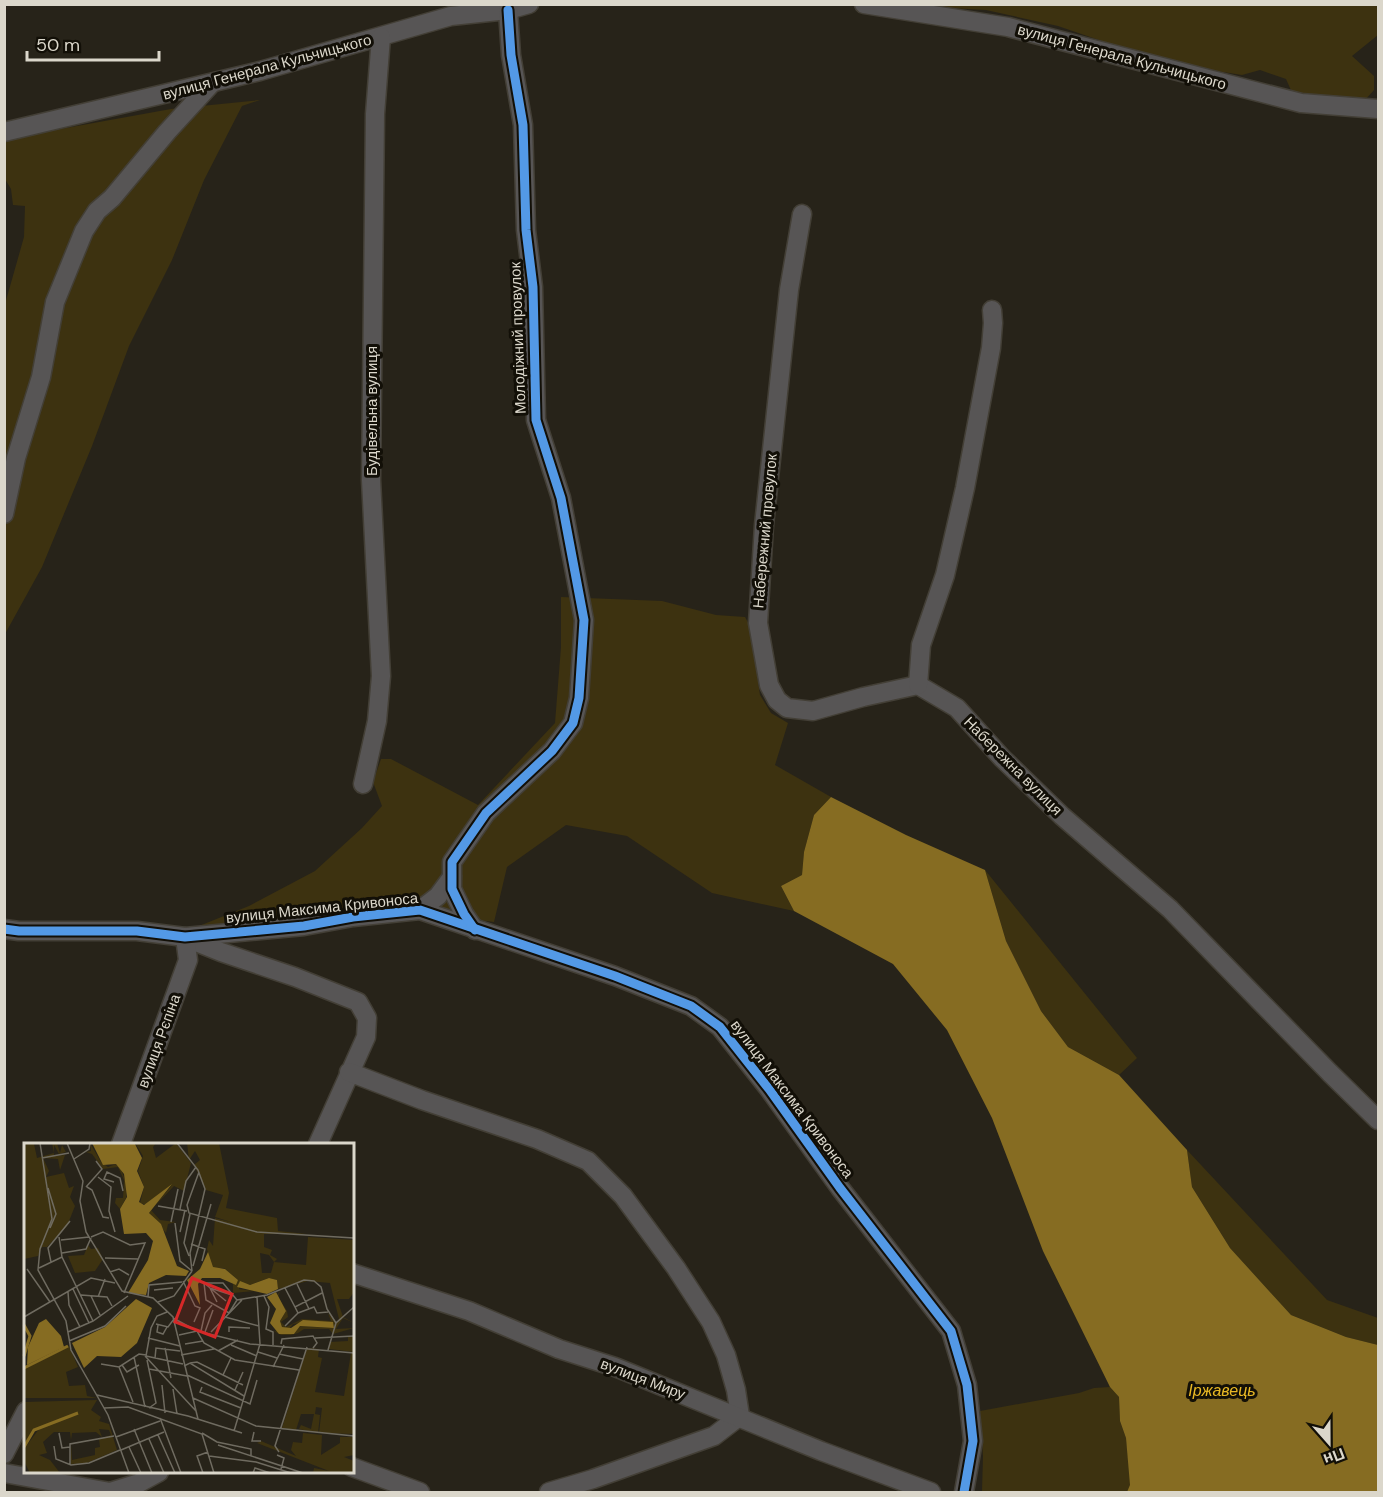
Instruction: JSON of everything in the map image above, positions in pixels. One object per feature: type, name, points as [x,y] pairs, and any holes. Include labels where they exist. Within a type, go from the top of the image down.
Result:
[{"type":"street","name":"вулиця Генерала Кульчицького","points":[[4,132],[212,83],[451,16],[508,10],[529,4]]},
{"type":"street","name":"вулиця Генерала Кульчицького","points":[[864,4],[1008,27],[1300,103],[1378,109]]},
{"type":"street","name":"Молодіжний провулок","points":[[452,877],[452,862],[486,813],[552,751],[573,723],[580,687],[584,620],[561,498],[536,420],[533,287],[526,230],[523,125],[511,55],[508,10]]},
{"type":"street","name":"Будівельна вулиця","points":[[363,784],[377,720],[381,676],[371,480],[375,114],[381,37]]},
{"type":"street","points":[[4,514],[16,458],[41,377],[55,302],[80,241],[97,211],[112,198],[167,132],[212,83]]},
{"type":"street","name":"Набережний провулок","points":[[802,214],[789,290],[764,525],[758,623],[769,685],[777,700],[787,708],[813,711],[918,685]]},
{"type":"street","points":[[918,685],[921,645],[945,575],[965,488],[991,348],[992,310]]},
{"type":"street","name":"Набережна вулиця","points":[[918,685],[957,708],[1002,758],[1062,816],[1170,909],[1378,1120]]},
{"type":"street","points":[[420,910],[438,896],[452,877]]},
{"type":"street","points":[[452,877],[452,889],[464,914],[476,930]]},
{"type":"street","name":"вулиця Максима Кривоноса","points":[[185,937],[304,926],[353,917],[420,910],[615,976],[692,1006],[720,1027],[769,1089],[840,1188],[951,1331],[967,1384],[973,1441],[964,1492]]},
{"type":"street","points":[[4,928],[19,931],[137,931],[185,937],[221,952],[295,976],[358,1002],[367,1018],[366,1036],[318,1143]]},
{"type":"street","name":"вулиця Рєпіна","points":[[121,1143],[188,960],[185,937]]},
{"type":"street","points":[[349,1072],[422,1100],[537,1139],[588,1161],[623,1196],[676,1268],[711,1322],[726,1355],[736,1390],[740,1416],[714,1436],[605,1475],[549,1492]]},
{"type":"street","name":"вулиця Миру","points":[[354,1274],[469,1311],[559,1349],[615,1367],[740,1416],[821,1451],[931,1492]]},
{"type":"street","points":[[4,1454],[24,1415]]},
{"type":"street","points":[[354,1468],[420,1492]]},
{"type":"street","points":[[4,1473],[110,1492],[139,1483],[157,1473]]},
{"type":"shaded area","points":[[930,5],[1378,5],[1378,35],[1352,56],[1374,76],[1374,90],[1365,100],[1294,97],[1286,79],[1260,70],[1242,75],[1166,63],[1058,26],[986,10]]},
{"type":"shaded area","points":[[260,100],[242,106],[204,180],[172,260],[129,346],[92,446],[42,567],[5,634],[5,304],[24,237],[25,206],[13,205],[11,189],[5,179],[5,139],[171,109]]},
{"type":"shaded area","points":[[561,597],[662,601],[716,615],[745,617],[750,626],[760,695],[771,713],[788,723],[775,765],[831,797],[814,815],[804,852],[802,875],[781,886],[794,911],[712,893],[627,836],[566,825],[507,867],[494,922],[420,913],[184,932],[249,906],[315,871],[362,828],[382,806],[373,782],[381,759],[391,759],[478,805],[555,723],[561,647]]},
{"type":"shaded area","points":[[985,870],[1137,1058],[1119,1075],[1068,1047],[1041,1011],[1006,941]]},
{"type":"shaded area","points":[[1187,1150],[1327,1300],[1378,1318],[1378,1345],[1346,1337],[1291,1315],[1230,1248],[1192,1187]]},
{"type":"shaded area","points":[[1110,1387],[1119,1397],[1120,1421],[1126,1438],[1131,1485],[1127,1492],[982,1492],[983,1456],[980,1411],[1079,1393],[1094,1388]]},
{"type":"water","name":"Іржавець","points":[[831,797],[906,835],[985,870],[1006,941],[1041,1011],[1068,1047],[1119,1075],[1187,1150],[1192,1187],[1230,1248],[1291,1315],[1346,1337],[1378,1345],[1378,1492],[1127,1492],[1130,1485],[1126,1438],[1120,1421],[1119,1397],[1110,1387],[1043,1251],[992,1118],[947,1030],[893,964],[794,911],[781,886],[802,875],[804,852],[814,815]]},
{"type":"cycle path","points":[[475,930],[452,889],[452,862],[486,813],[552,751],[573,723],[579,698],[584,620],[561,498],[536,420],[533,287],[526,230],[523,125],[511,55],[508,10]]},
{"type":"cycle path","points":[[4,929],[137,931],[185,937],[304,926],[353,917],[420,910],[615,976],[691,1006],[720,1027],[769,1089],[840,1188],[951,1331],[967,1385],[973,1441],[964,1492]]}]
